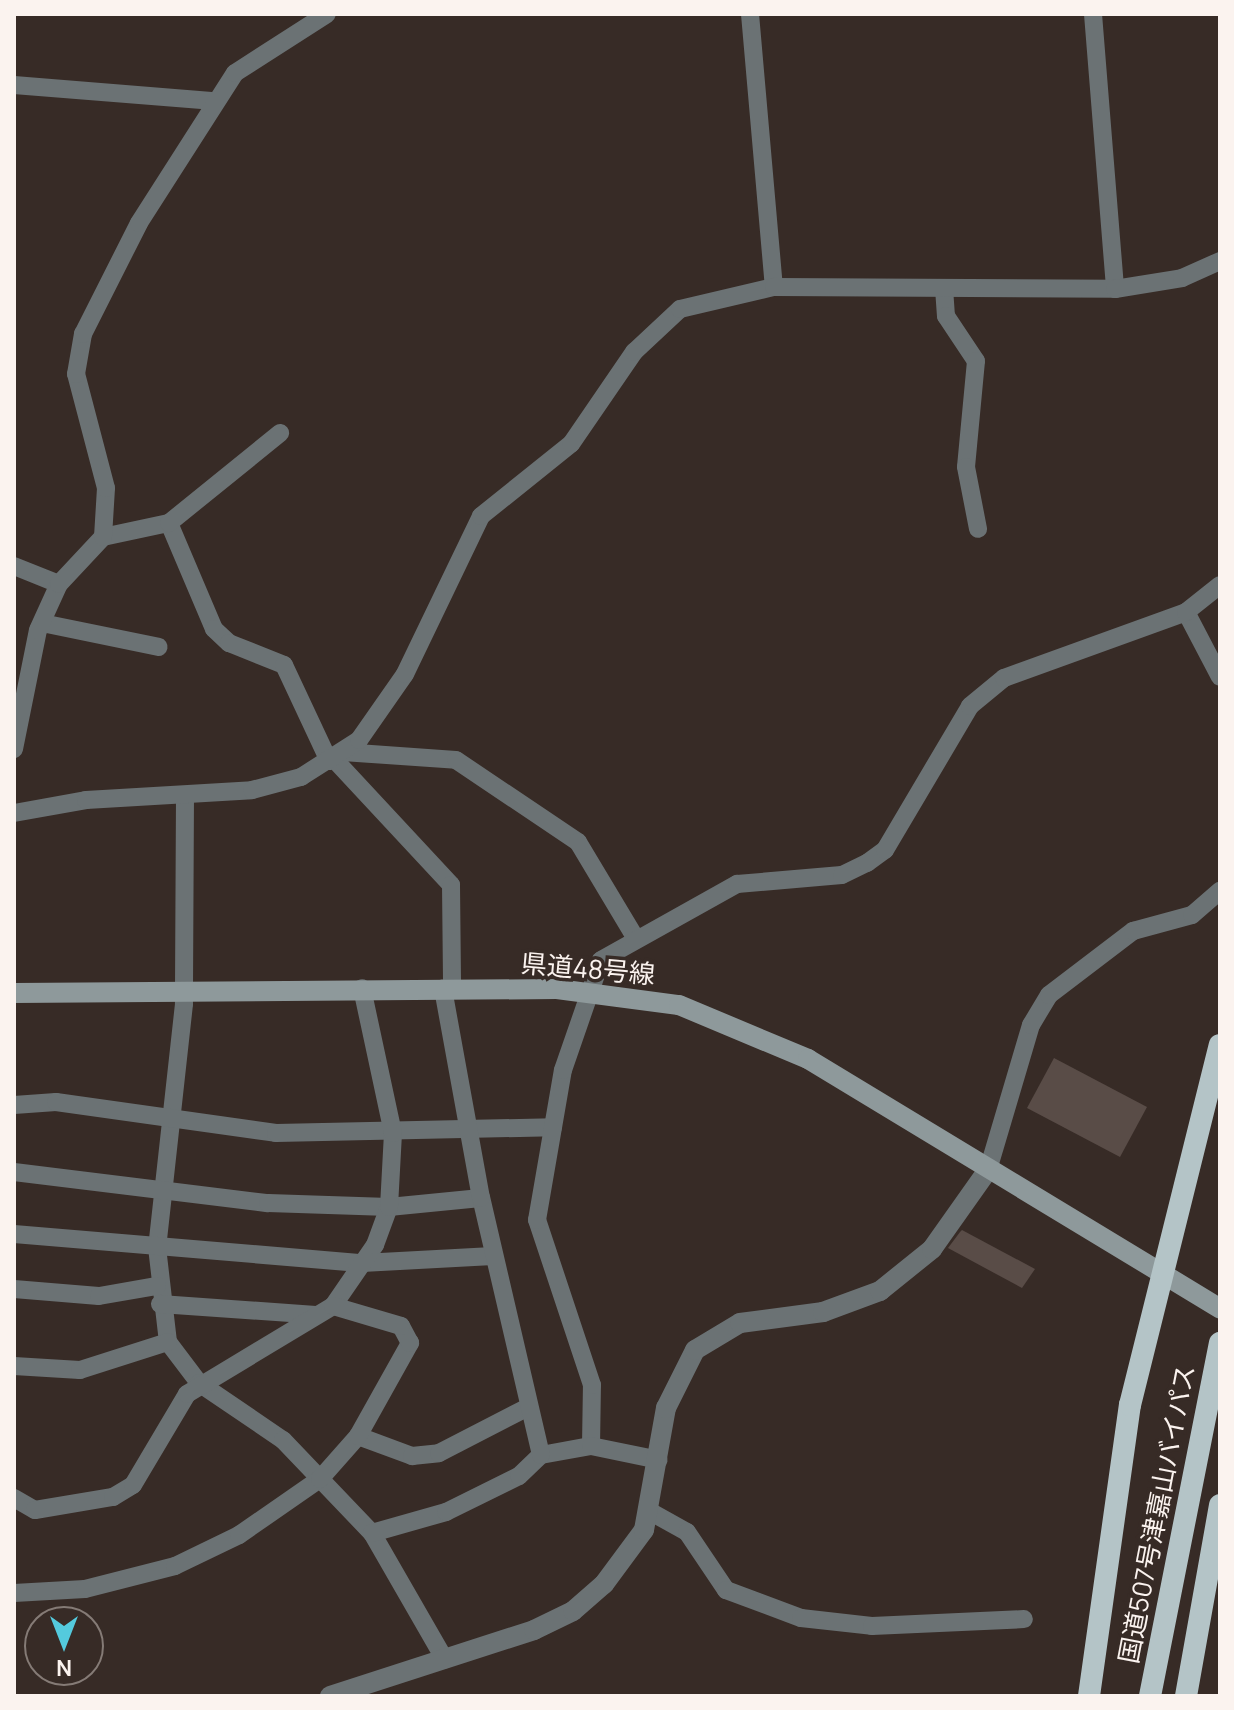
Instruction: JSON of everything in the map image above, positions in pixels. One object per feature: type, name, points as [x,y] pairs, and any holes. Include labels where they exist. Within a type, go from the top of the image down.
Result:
[{"type":"highway","points":[[1089,1696],[1130,1405],[1169,1281],[1220,1045]]},
{"type":"highway","name":"国道507号津嘉山バイパス","points":[[1150,1696],[1220,1343]]},
{"type":"highway","points":[[1186,1696],[1220,1505]]},
{"type":"main road","name":"県道48号線","points":[[14,993],[362,988],[590,990],[679,1005],[748,1030],[1220,1309]]},
{"type":"street","points":[[103,537],[106,488],[76,374],[83,334],[139,223],[214,101],[235,73],[327,14]]},
{"type":"street","points":[[750,14],[774,287]]},
{"type":"street","points":[[1093,14],[1115,289]]},
{"type":"street","points":[[14,85],[214,101]]},
{"type":"street","points":[[335,757],[405,674],[481,516],[571,444],[657,325],[714,296],[774,287],[1115,289],[1182,278],[1220,261]]},
{"type":"street","points":[[944,288],[946,316],[976,361],[966,467],[978,529]]},
{"type":"street","points":[[14,749],[42,623],[59,584],[103,537],[169,523],[280,433]]},
{"type":"street","points":[[169,523],[214,629],[229,643],[284,665],[335,757],[451,885],[448,988],[469,1130],[493,1256],[541,1455]]},
{"type":"street","points":[[14,566],[59,584]]},
{"type":"street","points":[[591,1446],[592,1385],[537,1220],[553,1127],[601,960],[737,884],[842,875],[867,863],[885,850],[970,706],[1004,678],[1186,612],[1220,585]]},
{"type":"street","points":[[1186,612],[1220,677]]},
{"type":"street","points":[[42,623],[159,647]]},
{"type":"street","points":[[14,813],[86,800],[252,790],[335,757],[456,760],[578,842],[636,939]]},
{"type":"street","points":[[185,796],[183,989],[174,1115],[157,1247],[158,1295],[168,1342],[199,1383],[283,1440],[372,1533],[445,1660]]},
{"type":"street","points":[[330,1696],[445,1660],[573,1611],[635,1550],[649,1511],[674,1378],[695,1350],[740,1323],[823,1312],[880,1291],[932,1249],[988,1170],[1031,1025],[1049,995],[1133,931],[1192,915],[1220,891]]},
{"type":"street","points":[[14,1498],[35,1510],[113,1497],[133,1485],[199,1383],[333,1306],[362,1263],[389,1207],[393,1133],[362,988]]},
{"type":"street","points":[[14,1105],[174,1115],[276,1133],[393,1133],[553,1127]]},
{"type":"street","points":[[14,1172],[162,1190],[389,1207],[481,1198]]},
{"type":"street","points":[[14,1234],[362,1263],[493,1256]]},
{"type":"street","points":[[14,1289],[99,1296],[158,1295],[316,1315]]},
{"type":"street","points":[[14,1593],[85,1589],[175,1566],[239,1535],[320,1479],[358,1436],[410,1343],[401,1326],[333,1306]]},
{"type":"street","points":[[14,1366],[80,1370],[168,1342]]},
{"type":"street","points":[[358,1436],[412,1456],[439,1453],[528,1407]]},
{"type":"street","points":[[372,1533],[446,1512],[519,1476],[541,1455],[591,1446],[659,1460]]},
{"type":"street","points":[[649,1511],[687,1532],[726,1590],[801,1618],[872,1626],[1024,1619]]},
{"type":"building","points":[[1054,1058],[1147,1107],[1120,1157],[1027,1108]]},
{"type":"building","points":[[962,1230],[1035,1269],[1022,1288],[948,1248]]}]
